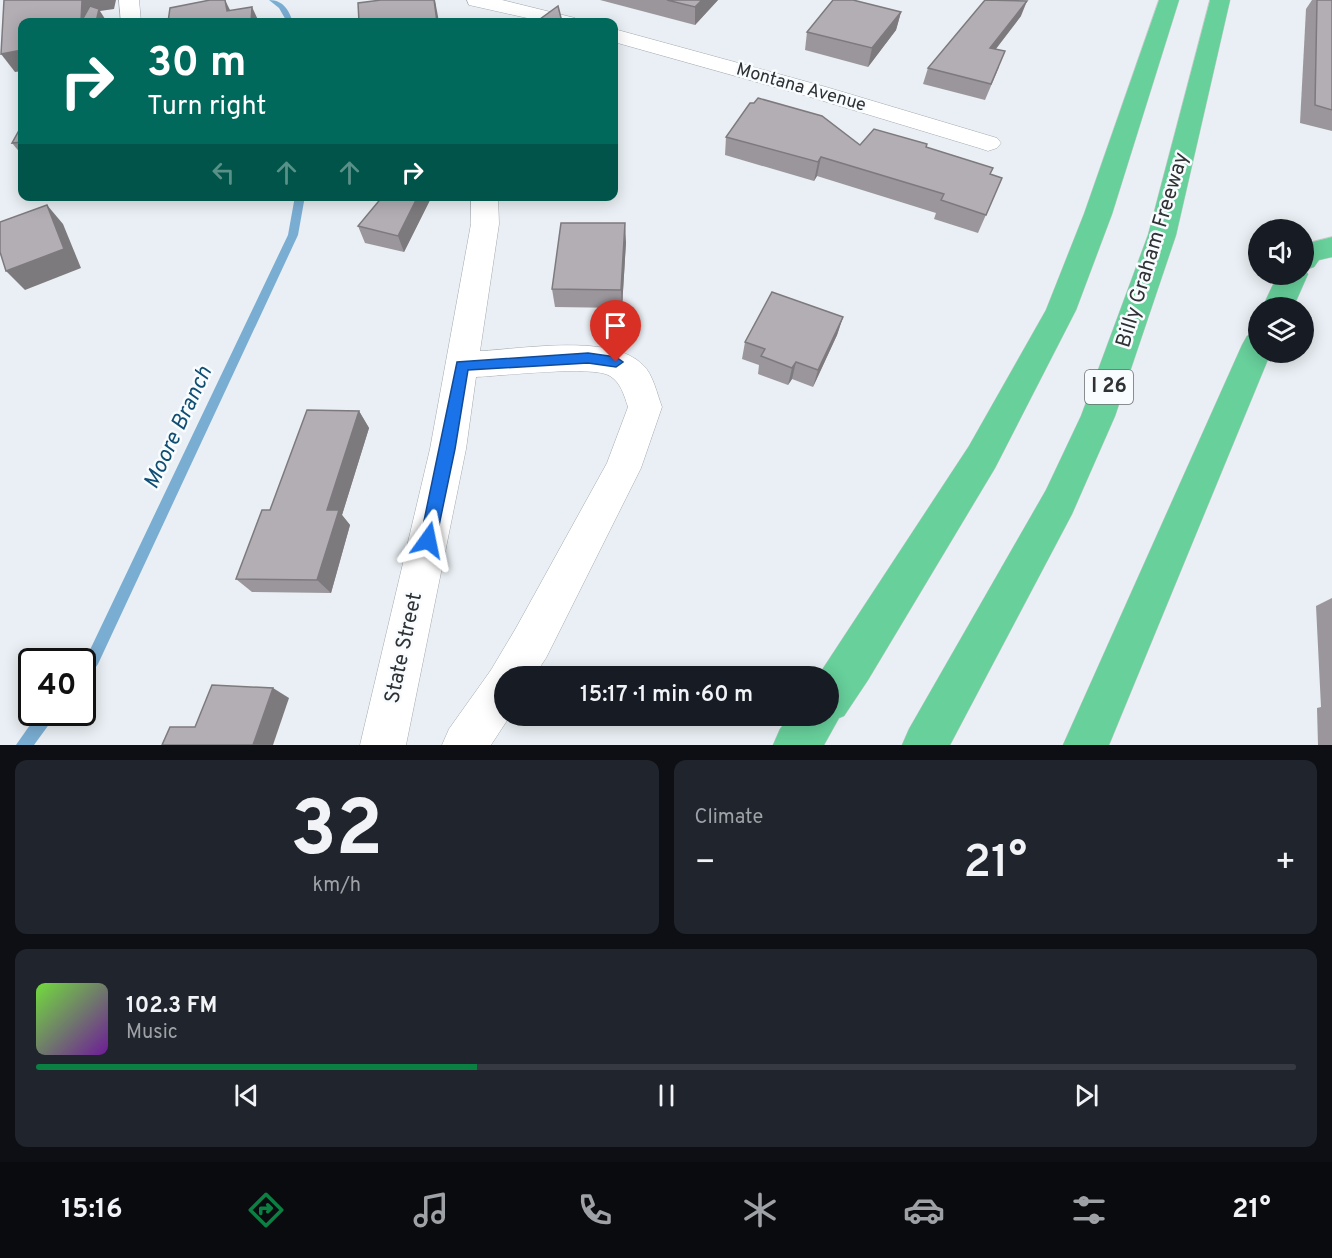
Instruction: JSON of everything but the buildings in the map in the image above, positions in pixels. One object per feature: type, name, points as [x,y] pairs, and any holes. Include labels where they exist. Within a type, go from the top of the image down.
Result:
[{"type":"highway","points":[[1146,68],[1136,40],[1148,0]]},
{"type":"highway","points":[[839,685],[982,457],[1061,310],[1098,214],[1169,0]]},
{"type":"highway","name":"Billy Graham Freeway","points":[[925,745],[1059,502],[1098,416],[1162,235],[1220,0]]},
{"type":"highway","points":[[1314,252],[1332,247]]},
{"type":"highway","points":[[1086,745],[1250,363]]},
{"type":"highway","points":[[796,745],[810,726]]},
{"type":"street","points":[[129,0],[131,18]]},
{"type":"street","points":[[477,18],[476,1],[552,18]]},
{"type":"street","name":"Montana Avenue","points":[[618,36],[988,143]]},
{"type":"street","name":"State Street","points":[[383,745],[448,449],[486,224],[484,201]]},
{"type":"street","points":[[462,365],[588,358],[616,362],[633,375],[645,407],[623,468],[531,643],[516,666]]},
{"type":"street","points":[[465,745],[494,701]]},
{"type":"waterway","name":"Moore Branch","points":[[273,0],[282,7],[288,18]]},
{"type":"waterway","name":"Moore Branch","points":[[96,653],[293,235],[299,201]]},
{"type":"waterway","name":"Moore Branch","points":[[24,745],[39,726]]},
{"type":"route","points":[[428,540],[448,449],[462,365],[588,358],[616,362]]}]
